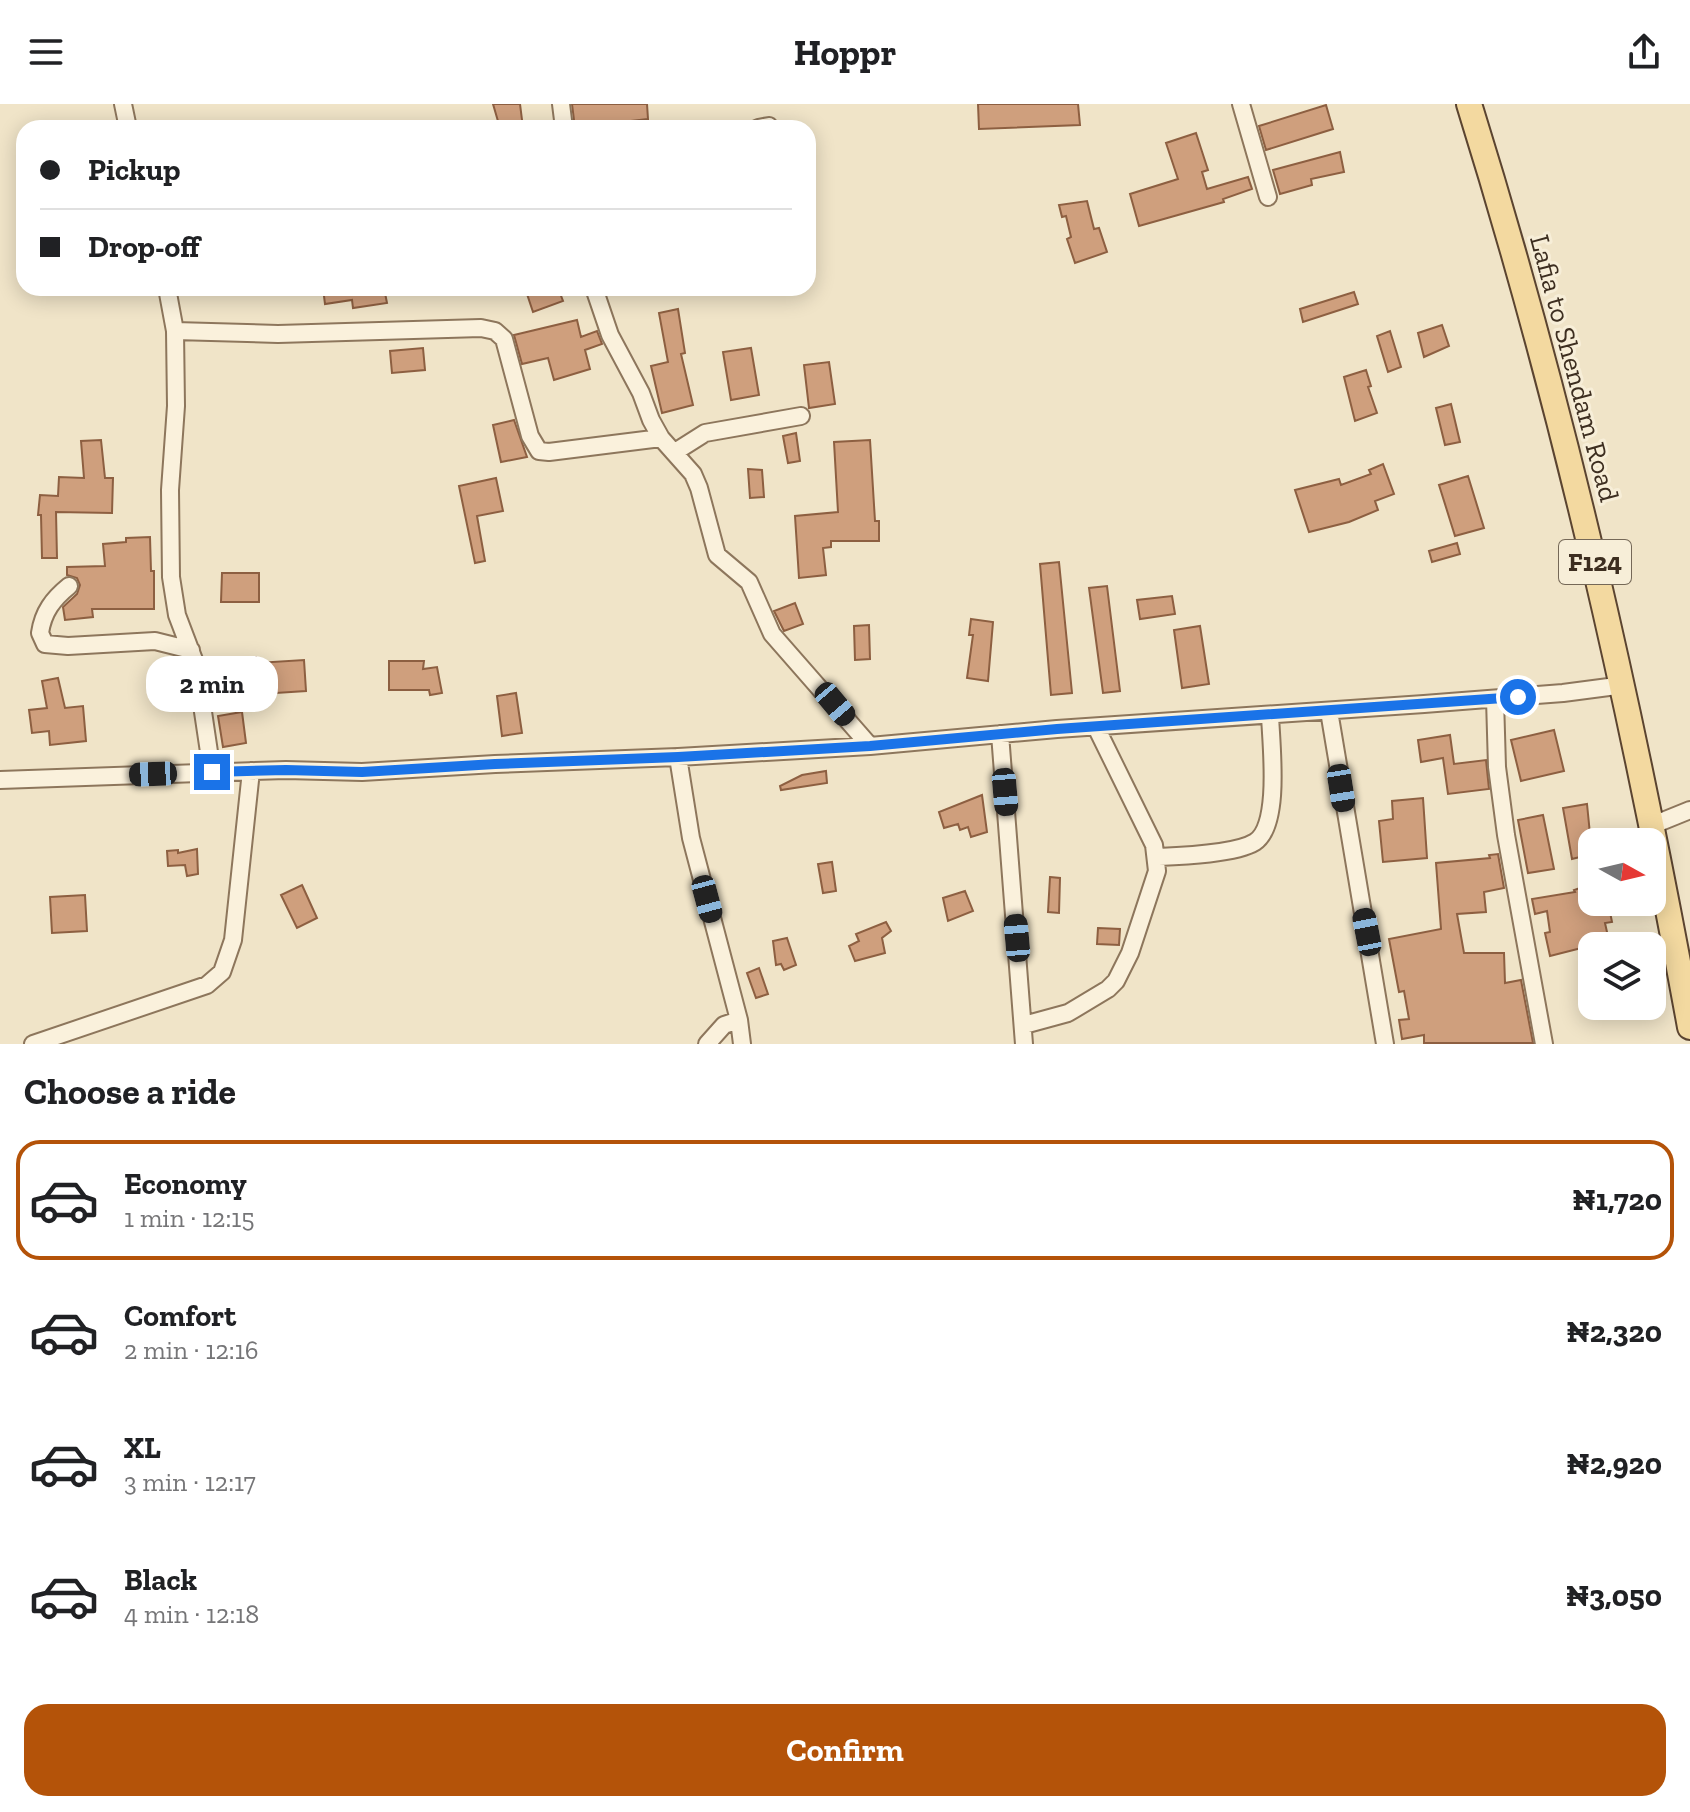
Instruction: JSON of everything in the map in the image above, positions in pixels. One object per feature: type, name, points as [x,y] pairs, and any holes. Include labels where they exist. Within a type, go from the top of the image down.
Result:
[{"type":"main road","name":"Lafia to Shendam Road","points":[[1469,104],[1537,332],[1577,485],[1624,685],[1690,1027]]},
{"type":"street","points":[[1241,104],[1268,197]]},
{"type":"street","points":[[168,296],[175,331],[176,406],[169,550],[177,615],[196,665],[212,772]]},
{"type":"street","points":[[597,296],[610,335],[661,438],[693,474],[717,555],[749,582],[772,634],[870,746]]},
{"type":"street","points":[[175,331],[278,334],[481,328],[495,331],[504,339],[530,436],[539,451],[661,438]]},
{"type":"street","points":[[675,452],[705,433],[801,416]]},
{"type":"street","points":[[69,586],[50,604],[45,614],[40,633],[45,644],[68,646],[155,641],[191,650]]},
{"type":"street","points":[[155,641],[177,615]]},
{"type":"street","points":[[0,780],[251,771],[362,772],[870,746],[1495,699],[1624,685]]},
{"type":"street","points":[[1495,699],[1497,767],[1506,835],[1544,1044]]},
{"type":"street","points":[[1329,711],[1385,1044]]},
{"type":"street","points":[[1157,857],[1199,855],[1253,844],[1262,836],[1269,821],[1272,789],[1270,715]]},
{"type":"street","points":[[1024,1025],[1068,1013],[1116,981],[1130,953],[1157,871],[1154,845],[1096,727]]},
{"type":"street","points":[[1000,734],[1024,1044]]},
{"type":"street","points":[[678,757],[691,838],[739,1020],[742,1044]]},
{"type":"street","points":[[33,1044],[207,985],[222,972],[233,940],[251,771]]},
{"type":"street","points":[[1653,825],[1690,810]]},
{"type":"street","points":[[707,1044],[724,1025],[739,1020]]},
{"type":"building","points":[[493,104],[520,104],[522,120],[498,120]]},
{"type":"building","points":[[572,104],[647,104],[648,119],[574,120]]},
{"type":"building","points":[[978,104],[1078,104],[1080,125],[979,129]]},
{"type":"building","points":[[1326,105],[1333,129],[1266,150],[1259,126]]},
{"type":"building","points":[[1196,133],[1208,170],[1202,172],[1207,189],[1248,177],[1252,189],[1223,199],[1224,202],[1139,226],[1130,194],[1178,179],[1166,143]]},
{"type":"building","points":[[1340,152],[1344,172],[1311,179],[1312,185],[1280,194],[1273,170]]},
{"type":"building","points":[[1087,201],[1094,229],[1099,228],[1107,252],[1075,263],[1067,239],[1071,237],[1066,216],[1062,217],[1059,205]]},
{"type":"building","points":[[1354,292],[1358,304],[1303,322],[1300,309]]},
{"type":"building","points":[[324,296],[386,296],[387,303],[353,308],[352,300],[325,304]]},
{"type":"building","points":[[528,296],[561,296],[563,301],[533,312]]},
{"type":"building","points":[[678,309],[685,353],[681,354],[693,405],[662,413],[651,366],[668,362],[659,313]]},
{"type":"building","points":[[577,320],[581,337],[597,331],[602,344],[585,350],[590,369],[554,380],[548,358],[522,364],[514,335]]},
{"type":"building","points":[[1442,325],[1449,346],[1424,357],[1418,333]]},
{"type":"building","points":[[1390,331],[1401,367],[1388,372],[1377,336]]},
{"type":"building","points":[[423,348],[425,370],[392,373],[390,351]]},
{"type":"building","points":[[751,348],[759,395],[731,400],[723,352]]},
{"type":"building","points":[[829,362],[835,404],[809,408],[804,365]]},
{"type":"building","points":[[1366,370],[1377,413],[1355,421],[1344,377]]},
{"type":"building","points":[[1451,404],[1460,442],[1445,445],[1436,408]]},
{"type":"building","points":[[514,420],[527,457],[501,462],[493,425]]},
{"type":"building","points":[[796,433],[800,461],[788,463],[783,436]]},
{"type":"building","points":[[101,440],[105,478],[113,478],[112,513],[56,512],[57,558],[42,558],[41,515],[38,515],[40,495],[58,496],[59,477],[84,478],[81,441]]},
{"type":"building","points":[[870,440],[879,541],[831,541],[831,547],[823,548],[826,575],[799,578],[795,516],[838,512],[834,442]]},
{"type":"building","points":[[1383,464],[1394,494],[1375,501],[1378,510],[1349,522],[1309,532],[1295,490],[1339,479],[1341,485],[1371,474],[1369,470]]},
{"type":"building","points":[[748,469],[762,470],[764,497],[750,498]]},
{"type":"building","points":[[1468,476],[1484,528],[1455,536],[1439,485]]},
{"type":"building","points":[[496,478],[503,511],[477,516],[485,561],[475,563],[459,486]]},
{"type":"building","points":[[150,537],[154,609],[92,609],[93,617],[65,620],[63,607],[77,594],[80,585],[77,578],[67,575],[67,567],[105,566],[103,544],[126,542],[126,538]]},
{"type":"building","points":[[1457,543],[1460,554],[1432,562],[1429,551]]},
{"type":"building","points":[[1059,562],[1072,693],[1051,695],[1040,564]]},
{"type":"building","points":[[222,573],[259,573],[259,602],[221,602]]},
{"type":"building","points":[[1107,586],[1120,691],[1103,693],[1089,588]]},
{"type":"building","points":[[1172,596],[1175,614],[1140,619],[1137,600]]},
{"type":"building","points":[[795,603],[803,624],[784,631],[774,611]]},
{"type":"building","points":[[971,619],[993,622],[988,681],[967,678],[973,635],[969,635]]},
{"type":"building","points":[[869,625],[870,659],[855,660],[854,626]]},
{"type":"building","points":[[1200,626],[1209,684],[1182,688],[1174,630]]},
{"type":"building","points":[[256,657],[257,663],[304,660],[306,691],[276,693],[276,684],[244,687],[242,658]]},
{"type":"building","points":[[389,661],[424,661],[423,669],[437,667],[442,693],[430,695],[429,690],[389,690]]},
{"type":"building","points":[[58,678],[65,708],[83,706],[86,741],[50,745],[49,731],[32,733],[29,710],[47,708],[42,681]]},
{"type":"building","points":[[516,693],[522,733],[502,736],[497,696]]},
{"type":"building","points":[[242,712],[246,743],[223,747],[218,716]]},
{"type":"building","points":[[1554,730],[1564,771],[1521,781],[1511,740]]},
{"type":"building","points":[[1450,735],[1454,764],[1486,760],[1489,789],[1448,794],[1443,758],[1421,762],[1418,740]]},
{"type":"building","points":[[826,771],[827,783],[781,790],[780,786],[802,775]]},
{"type":"building","points":[[982,795],[987,832],[971,837],[968,827],[960,830],[958,824],[944,828],[939,812]]},
{"type":"building","points":[[1423,798],[1427,858],[1383,862],[1379,821],[1393,819],[1392,801]]},
{"type":"building","points":[[1587,804],[1589,828],[1578,828],[1578,858],[1572,859],[1563,808]]},
{"type":"building","points":[[1543,815],[1554,869],[1528,873],[1518,820]]},
{"type":"building","points":[[197,849],[198,874],[187,876],[185,865],[168,866],[167,851],[178,850],[178,853]]},
{"type":"building","points":[[1498,854],[1504,888],[1484,892],[1486,912],[1457,914],[1464,953],[1504,953],[1505,983],[1521,980],[1533,1043],[1424,1043],[1424,1035],[1402,1039],[1399,1020],[1409,1019],[1404,991],[1399,992],[1389,939],[1441,929],[1436,863],[1490,858],[1489,855]]},
{"type":"building","points":[[832,862],[836,891],[823,893],[818,864]]},
{"type":"building","points":[[1050,877],[1060,878],[1059,913],[1048,912]]},
{"type":"building","points":[[302,885],[317,918],[297,928],[281,895]]},
{"type":"building","points":[[1578,889],[1578,916],[1611,916],[1612,922],[1605,923],[1607,932],[1578,932],[1578,949],[1550,956],[1545,933],[1550,932],[1547,911],[1535,914],[1532,899]]},
{"type":"building","points":[[965,891],[973,911],[948,921],[943,898]]},
{"type":"building","points":[[85,895],[87,931],[52,933],[50,897]]},
{"type":"building","points":[[886,922],[891,931],[882,938],[885,953],[855,961],[849,946],[859,941],[856,934]]},
{"type":"building","points":[[1098,928],[1120,929],[1119,945],[1097,944]]},
{"type":"building","points":[[787,938],[796,965],[784,970],[781,964],[776,965],[773,941]]},
{"type":"building","points":[[759,968],[768,994],[756,998],[747,973]]},
{"type":"route","points":[[212,772],[362,772],[870,746],[1057,729],[1518,697]]}]
